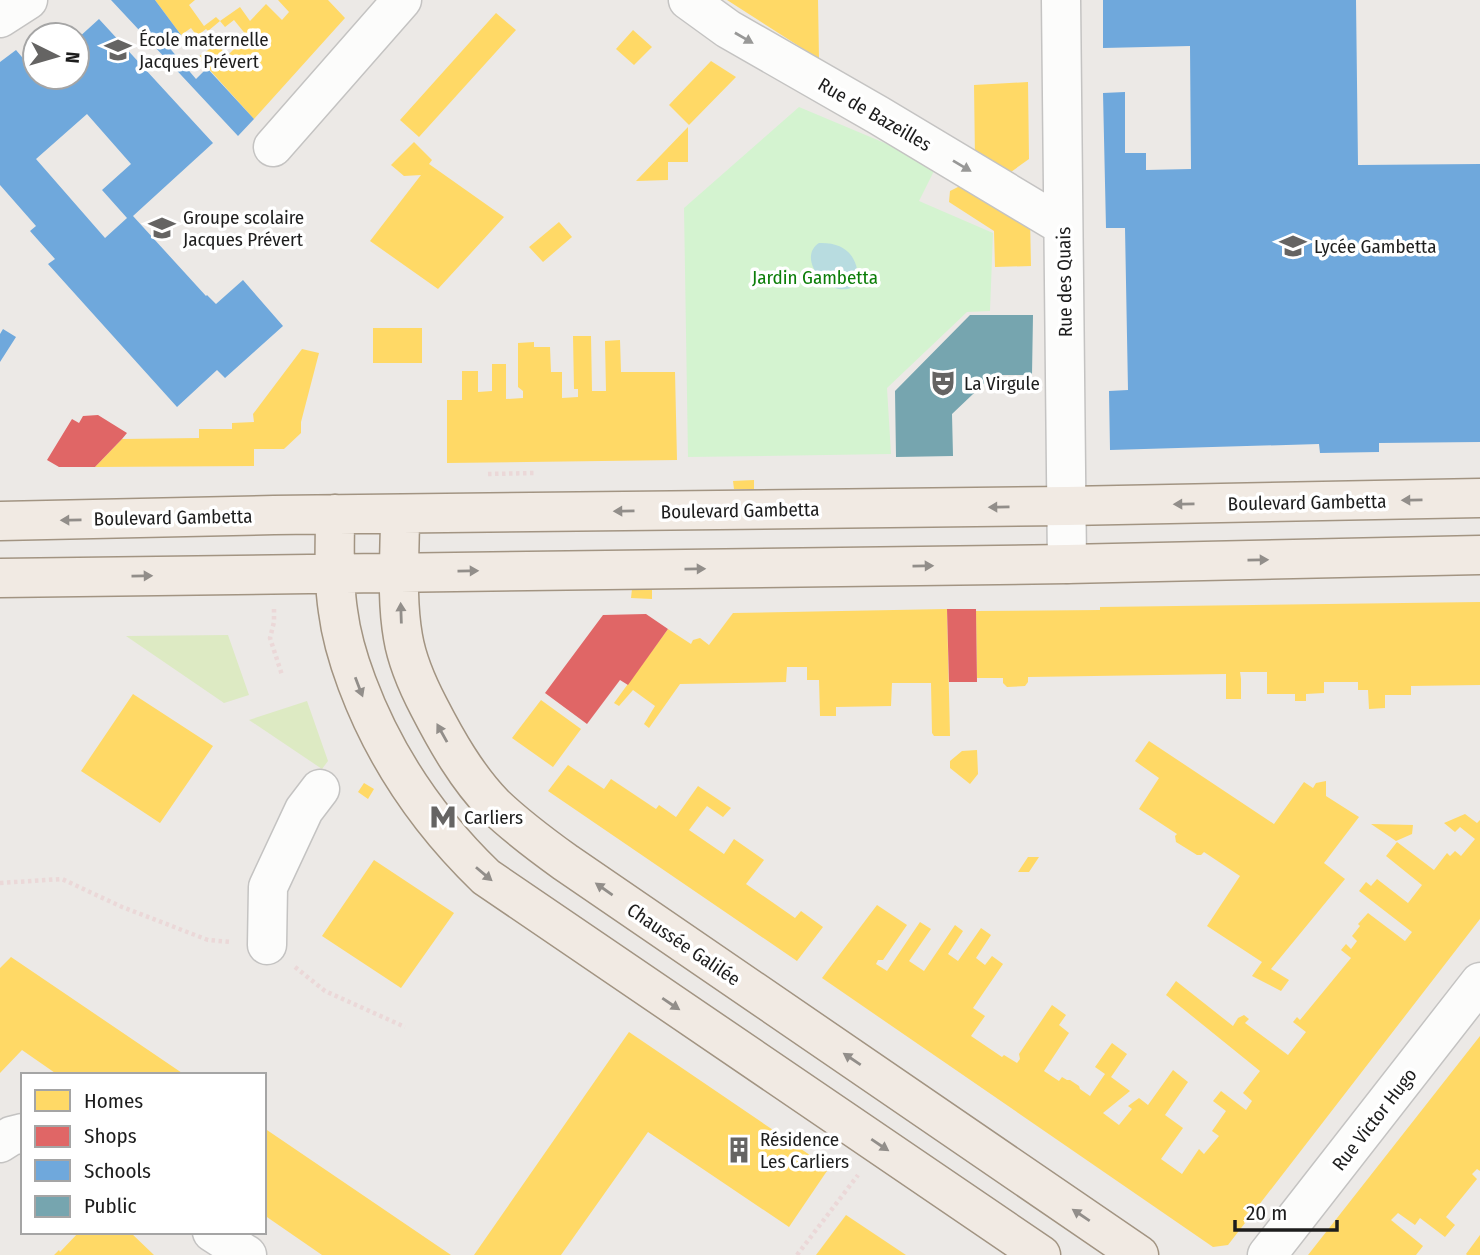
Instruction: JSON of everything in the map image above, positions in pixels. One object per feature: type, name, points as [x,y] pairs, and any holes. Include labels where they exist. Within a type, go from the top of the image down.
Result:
[{"type":"main road","name":"Boulevard Gambetta","points":[[0,521],[1480,498]]},
{"type":"main road","points":[[335,514],[337,608],[353,672],[380,739],[411,790],[458,850],[486,877],[1041,1255]]},
{"type":"main road","name":"Chaussée Galilée","points":[[400,514],[400,616],[403,639],[423,696],[457,758],[501,811],[565,862],[1139,1255]]},
{"type":"main road","points":[[0,578],[1068,564],[1480,555]]},
{"type":"street","points":[[0,18],[28,0]]},
{"type":"street","points":[[273,146],[402,0]]},
{"type":"street","name":"Rue de Bazeilles","points":[[688,0],[728,29],[1063,226]]},
{"type":"street","name":"Rue des Quais","points":[[1061,0],[1068,564]]},
{"type":"street","points":[[267,945],[268,887],[304,810],[320,789]]},
{"type":"street","name":"Rue Victor Hugo","points":[[1267,1255],[1480,982]]},
{"type":"street","points":[[0,1143],[21,1134]]},
{"type":"path","points":[[274,622],[270,638],[282,675]]},
{"type":"path","points":[[0,883],[62,879],[122,907],[208,940],[267,945],[325,991],[405,1027]]},
{"type":"path","points":[[797,1255],[880,1145]]},
{"type":"green space","name":"Jardin Gambetta","points":[[799,107],[937,165],[919,201],[993,233],[990,311],[967,312],[887,388],[891,454],[688,457],[684,208]]},
{"type":"green space","points":[[228,635],[249,695],[224,703],[126,636]]},
{"type":"green space","points":[[307,701],[328,761],[322,769],[249,720]]},
{"type":"water","points":[[819,243],[837,245],[849,253],[856,266],[858,283],[849,289],[839,289],[820,278],[811,260],[812,251]]},
{"type":"building: Homes","points":[[155,0],[195,0],[189,5],[204,26],[216,17],[220,21],[197,36],[191,28],[181,35]]},
{"type":"building: Homes","points":[[278,0],[328,0],[345,18],[254,119],[198,57],[217,44],[227,56],[247,36],[234,20],[225,27],[220,21],[240,7],[250,21],[266,4],[282,20],[289,12]]},
{"type":"building: Homes","points":[[727,0],[818,0],[819,59]]},
{"type":"building: Homes","points":[[496,13],[516,30],[419,137],[400,120]]},
{"type":"building: Homes","points":[[633,30],[652,47],[634,65],[616,49]]},
{"type":"building: Homes","points":[[711,61],[736,77],[689,125],[669,105]]},
{"type":"building: Homes","points":[[1028,82],[1029,159],[1004,177],[975,159],[974,85]]},
{"type":"building: Homes","points":[[688,127],[688,162],[668,162],[668,180],[636,181]]},
{"type":"building: Homes","points":[[414,142],[432,160],[429,164],[504,217],[438,289],[370,241],[421,175],[404,176],[391,165]]},
{"type":"building: Homes","points":[[972,180],[1030,218],[1031,266],[995,267],[994,231],[949,202],[950,191]]},
{"type":"building: Homes","points":[[559,222],[572,237],[543,262],[529,247]]},
{"type":"building: Homes","points":[[373,328],[422,328],[422,363],[373,363]]},
{"type":"building: Homes","points":[[573,336],[591,336],[592,391],[606,391],[605,341],[620,340],[621,372],[675,372],[677,460],[447,463],[447,400],[462,400],[462,371],[478,371],[478,392],[492,391],[492,364],[506,364],[506,399],[523,398],[523,391],[518,387],[518,343],[534,342],[534,347],[550,347],[551,372],[562,372],[562,398],[578,397],[578,389],[574,389]]},
{"type":"building: Homes","points":[[302,349],[319,353],[301,422],[301,433],[284,449],[254,449],[254,466],[95,467],[122,439],[199,438],[199,429],[232,429],[232,423],[254,422],[253,414]]},
{"type":"building: Homes","points":[[754,480],[754,489],[734,489],[733,481]]},
{"type":"building: Homes","points":[[632,589],[652,590],[652,599],[631,598]]},
{"type":"building: Homes","points":[[1480,602],[1480,685],[1411,686],[1411,695],[1385,695],[1385,708],[1369,709],[1368,690],[1358,690],[1358,682],[1324,682],[1324,693],[1306,694],[1306,701],[1295,701],[1295,694],[1267,694],[1267,672],[1240,672],[1241,699],[1226,699],[1226,674],[1028,677],[1025,686],[1007,687],[1003,678],[977,678],[976,611]]},
{"type":"building: Homes","points":[[947,609],[950,736],[934,736],[932,733],[931,683],[892,683],[891,706],[836,707],[836,716],[820,716],[819,680],[807,680],[807,667],[787,667],[786,682],[680,684],[649,728],[644,724],[655,706],[633,690],[619,706],[614,703],[668,629],[691,644],[693,640],[700,638],[709,645],[733,613]]},
{"type":"building: Homes","points":[[133,694],[213,746],[160,823],[81,771]]},
{"type":"building: Homes","points":[[541,700],[581,729],[553,767],[512,738]]},
{"type":"building: Homes","points":[[1149,741],[1274,824],[1304,782],[1313,788],[1316,783],[1326,781],[1326,796],[1359,817],[1324,863],[1345,879],[1271,969],[1289,980],[1281,991],[1252,976],[1262,962],[1207,926],[1240,876],[1204,852],[1197,855],[1176,842],[1177,834],[1139,809],[1159,778],[1135,761]]},
{"type":"building: Homes","points":[[977,750],[978,774],[970,784],[950,768],[950,761],[962,751]]},
{"type":"building: Homes","points":[[568,765],[604,789],[611,779],[656,809],[659,805],[676,817],[698,786],[731,808],[723,817],[707,806],[689,830],[724,854],[734,839],[764,860],[746,884],[795,918],[801,911],[823,927],[797,961],[548,791]]},
{"type":"building: Homes","points":[[364,783],[374,789],[368,799],[358,792]]},
{"type":"building: Homes","points":[[1465,814],[1477,823],[1480,820],[1480,919],[1228,1245],[1213,1247],[822,978],[877,905],[907,925],[883,960],[878,960],[876,964],[887,971],[920,922],[931,929],[909,961],[924,971],[955,925],[963,931],[948,954],[958,961],[981,928],[991,935],[976,958],[985,965],[992,956],[1003,964],[973,1008],[985,1016],[971,1036],[1002,1057],[1004,1055],[1017,1063],[1019,1054],[1052,1005],[1066,1015],[1059,1025],[1069,1033],[1044,1071],[1059,1081],[1062,1077],[1070,1080],[1090,1096],[1105,1074],[1095,1067],[1112,1043],[1127,1054],[1111,1077],[1130,1091],[1103,1113],[1119,1125],[1132,1109],[1128,1106],[1139,1098],[1148,1105],[1173,1070],[1188,1082],[1165,1115],[1183,1128],[1161,1159],[1182,1174],[1199,1149],[1204,1154],[1219,1136],[1212,1131],[1226,1111],[1213,1101],[1221,1091],[1246,1110],[1252,1101],[1243,1093],[1260,1071],[1166,995],[1176,981],[1233,1026],[1238,1018],[1244,1015],[1249,1019],[1245,1023],[1288,1055],[1306,1032],[1293,1022],[1297,1017],[1300,1020],[1351,958],[1341,950],[1346,944],[1351,949],[1357,941],[1352,936],[1368,913],[1405,941],[1412,932],[1359,891],[1366,882],[1371,886],[1377,879],[1408,903],[1422,885],[1386,856],[1397,842],[1434,870],[1447,853],[1450,856],[1455,851],[1461,856],[1475,839],[1460,827],[1455,832],[1444,823]]},
{"type":"building: Homes","points":[[1371,824],[1413,825],[1412,834],[1396,841]]},
{"type":"building: Homes","points":[[1028,857],[1039,857],[1029,872],[1018,872]]},
{"type":"building: Homes","points":[[374,860],[454,913],[401,988],[322,936]]},
{"type":"building: Homes","points":[[11,957],[182,1073],[55,1073],[22,1050],[0,1073],[0,968]]},
{"type":"building: Homes","name":"Résidence Les Carliers","points":[[629,1032],[829,1168],[789,1227],[648,1132],[561,1255],[474,1255]]},
{"type":"building: Homes","points":[[1480,1036],[1480,1171],[1477,1169],[1472,1174],[1477,1179],[1446,1217],[1455,1225],[1445,1237],[1420,1218],[1415,1225],[1398,1213],[1391,1220],[1423,1246],[1416,1255],[1308,1255]]},
{"type":"building: Homes","points":[[266,1129],[451,1255],[322,1255],[266,1216]]},
{"type":"building: Homes","points":[[846,1215],[906,1255],[816,1255]]},
{"type":"building: Homes","points":[[77,1234],[132,1234],[154,1255],[54,1255],[59,1250],[60,1252]]},
{"type":"building: Homes","points":[[1480,1235],[1480,1255],[1467,1255],[1466,1254]]},
{"type":"building: Shops","points":[[98,415],[127,433],[95,467],[59,467],[47,460],[72,419],[79,423],[83,416]]},
{"type":"building: Shops","points":[[947,609],[976,609],[977,682],[949,682]]},
{"type":"building: Shops","points":[[646,614],[668,629],[628,685],[620,680],[587,724],[545,693],[603,615]]},
{"type":"building: Schools","points":[[111,0],[155,0],[181,35],[167,45],[196,79],[207,68],[254,119],[238,136]]},
{"type":"building: Schools","name":"Lycée Gambetta","points":[[1103,0],[1356,0],[1358,165],[1480,164],[1480,442],[1379,443],[1379,452],[1320,453],[1319,444],[1110,450],[1109,391],[1128,390],[1125,228],[1106,228],[1103,93],[1125,92],[1125,153],[1146,153],[1146,170],[1191,169],[1190,46],[1103,48]]},
{"type":"building: Schools","points":[[99,19],[213,143],[133,216],[216,304],[243,280],[283,326],[225,378],[217,370],[177,407],[48,264],[55,259],[30,231],[36,226],[0,185],[0,62],[16,50],[21,56],[21,91],[91,91],[91,26]],"holes":[[[87,114],[131,164],[102,190],[127,218],[105,238],[36,159]]]},
{"type":"building: Schools","points":[[3,329],[16,337],[0,362],[0,334]]},
{"type":"building: Public","name":"La Virgule","points":[[970,315],[1033,315],[1032,375],[993,375],[952,414],[953,456],[896,457],[895,391]]},
{"type":"place","name":"École maternelle Jacques Prévert","points":[[118,50]]},
{"type":"place","name":"Groupe scolaire Jacques Prévert","points":[[162,228]]},
{"type":"place","name":"Lycée Gambetta","points":[[1293,246]]},
{"type":"place","name":"La Virgule","points":[[943,383]]},
{"type":"place","name":"Carliers","points":[[443,817]]},
{"type":"place","name":"Résidence Les Carliers","points":[[739,1150]]}]
